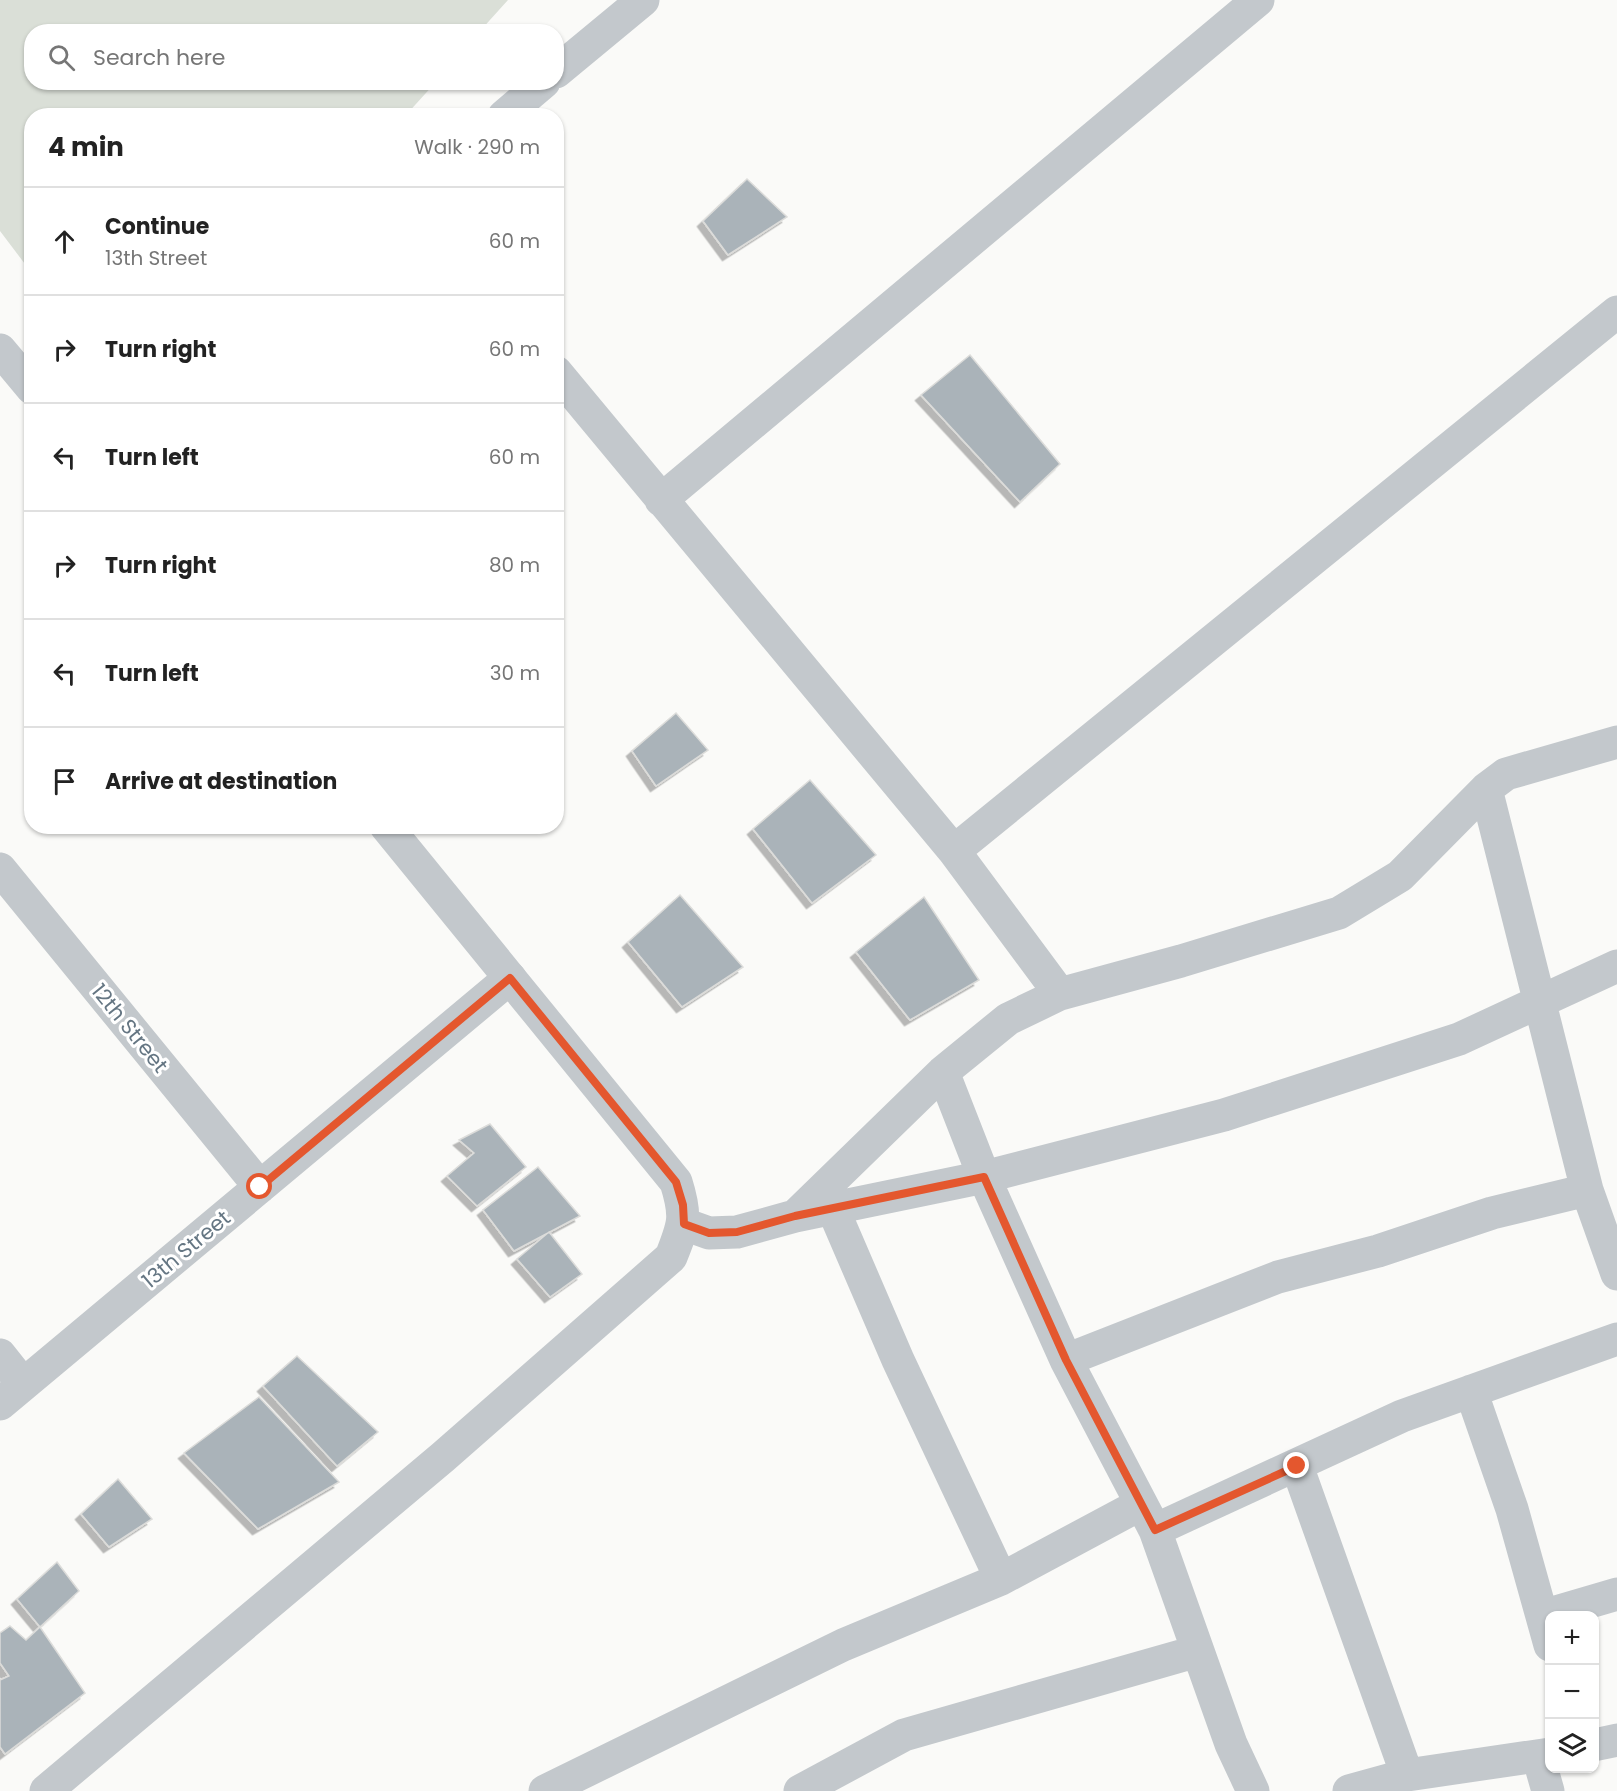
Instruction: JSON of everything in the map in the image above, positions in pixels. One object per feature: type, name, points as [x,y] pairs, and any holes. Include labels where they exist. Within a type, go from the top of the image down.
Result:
[{"type":"street","points":[[564,65],[643,0]]},
{"type":"street","points":[[661,500],[1258,0]]},
{"type":"street","points":[[513,108],[535,90]]},
{"type":"street","points":[[954,851],[1617,312]]},
{"type":"street","points":[[0,350],[24,378]]},
{"type":"street","points":[[564,382],[954,851],[1060,994]]},
{"type":"street","points":[[795,1216],[943,1072],[1008,1019],[1060,994],[1181,961],[1339,913],[1400,876],[1486,789],[1506,774],[1617,742]]},
{"type":"street","points":[[1486,789],[1587,1190],[1617,1272]]},
{"type":"street","points":[[46,1791],[443,1457],[671,1257],[684,1224],[683,1205],[676,1182],[393,834]]},
{"type":"street","name":"12th Street","points":[[0,869],[260,1187]]},
{"type":"street","points":[[684,1224],[709,1233],[737,1232],[795,1216],[984,1177],[1224,1115],[1459,1039],[1617,966]]},
{"type":"street","name":"13th Street","points":[[12,1394],[510,978]]},
{"type":"street","points":[[943,1072],[984,1177],[1066,1360],[1148,1517],[1231,1744],[1253,1791]]},
{"type":"street","points":[[1066,1360],[1278,1277],[1378,1251],[1492,1213],[1587,1190]]},
{"type":"street","points":[[833,1209],[898,1360],[1001,1579]]},
{"type":"street","points":[[545,1791],[587,1781],[843,1645],[1148,1517],[1297,1466],[1402,1416],[1617,1339]]},
{"type":"street","points":[[0,1355],[12,1394]]},
{"type":"street","points":[[1471,1391],[1512,1509],[1545,1627]]},
{"type":"street","points":[[1297,1466],[1407,1775]]},
{"type":"street","points":[[1584,1611],[1617,1594]]},
{"type":"street","points":[[800,1791],[904,1735],[1198,1651]]},
{"type":"street","points":[[1599,1744],[1617,1740]]},
{"type":"street","points":[[1349,1791],[1407,1775],[1544,1755],[1548,1791]]},
{"type":"shaded area","points":[[0,0],[508,0],[486,24],[24,24],[24,90],[429,90],[412,108],[24,108],[24,263],[0,231]]},
{"type":"building","points":[[747,179],[787,217],[728,255],[703,221]]},
{"type":"building","points":[[970,355],[1060,464],[1020,502],[921,395]]},
{"type":"building","points":[[676,713],[708,750],[656,786],[632,751]]},
{"type":"building","points":[[810,780],[876,855],[812,903],[753,829]]},
{"type":"building","points":[[680,895],[743,967],[682,1007],[628,942]]},
{"type":"building","points":[[924,897],[979,980],[910,1020],[856,952]]},
{"type":"building","points":[[490,1124],[526,1167],[477,1206],[447,1176],[474,1153],[459,1140]]},
{"type":"building","points":[[538,1167],[580,1216],[514,1251],[483,1210]]},
{"type":"building","points":[[549,1232],[582,1274],[550,1297],[517,1259]]},
{"type":"building","points":[[297,1356],[378,1432],[337,1466],[263,1386]]},
{"type":"building","points":[[259,1397],[339,1482],[258,1529],[184,1453]]},
{"type":"building","points":[[118,1479],[152,1519],[109,1547],[81,1514]]},
{"type":"building","points":[[57,1562],[79,1591],[40,1627],[17,1599]]},
{"type":"building","points":[[10,1626],[26,1640],[40,1627],[85,1693],[5,1754],[0,1747],[0,1680],[9,1676],[0,1663],[0,1633]]},
{"type":"route","points":[[260,1187],[510,978],[676,1182],[683,1205],[684,1224],[709,1233],[737,1232],[795,1216],[984,1177],[1066,1360],[1155,1530],[1297,1466]]}]
